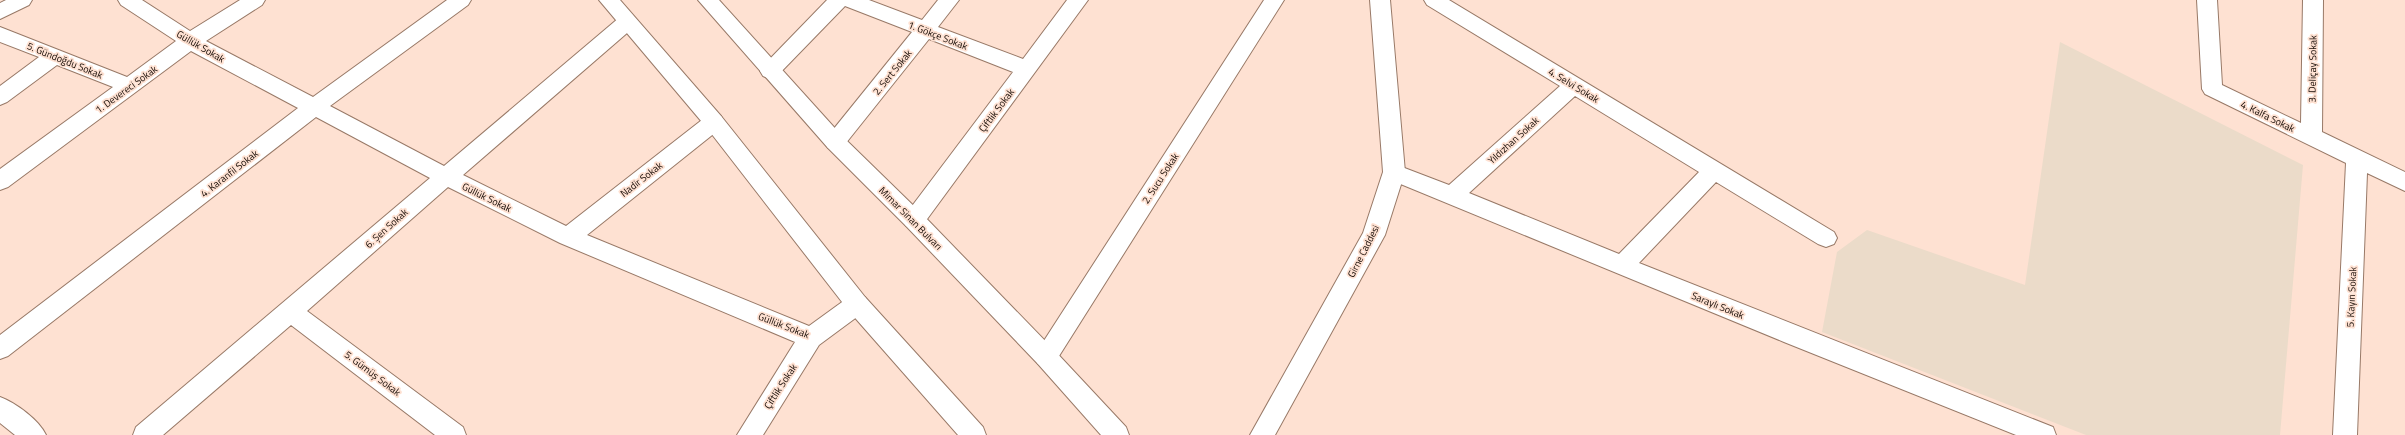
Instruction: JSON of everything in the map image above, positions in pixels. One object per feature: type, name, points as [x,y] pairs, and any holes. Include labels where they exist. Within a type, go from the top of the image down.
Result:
[{"type":"street","points":[[0,12],[22,0]]},
{"type":"street","name":"Güllük Sokak","points":[[128,0],[190,42],[445,176],[568,236],[811,338],[857,304]]},
{"type":"street","name":"1. Devereci Sokak","points":[[0,181],[190,42],[255,0]]},
{"type":"street","name":"4. Karanfil Sokak","points":[[0,349],[314,106],[461,0]]},
{"type":"street","points":[[609,0],[714,122],[857,304],[974,435]]},
{"type":"street","name":"Mimar Sinan Bulvarı","points":[[708,0],[835,142],[914,220],[1046,357],[1117,435]]},
{"type":"street","points":[[770,71],[840,0]]},
{"type":"street","name":"1. Gökçe Sokak","points":[[849,0],[1026,69]]},
{"type":"street","name":"2. Sert Sokak","points":[[835,142],[949,0]]},
{"type":"street","name":"Çiftlik Sokak","points":[[914,220],[1078,0]]},
{"type":"street","name":"2. Sucu Sokak","points":[[1046,357],[1274,0]]},
{"type":"street","name":"Girne Caddesi","points":[[1262,435],[1374,235],[1394,172],[1380,0]]},
{"type":"street","name":"4. Selvi Sokak","points":[[1434,0],[1826,238]]},
{"type":"street","name":"4. Kalfa Sokak","points":[[2207,0],[2212,89],[2405,182]]},
{"type":"street","name":"3. Deliçay Sokak","points":[[2311,137],[2314,0]]},
{"type":"street","name":"6. Şen Sokak","points":[[145,435],[292,312],[445,176],[627,22]]},
{"type":"street","name":"5. Gündoğdu Sokak","points":[[0,34],[56,55],[130,86]]},
{"type":"street","points":[[0,97],[56,55]]},
{"type":"street","name":"Yıldızhan Sokak","points":[[1451,196],[1574,85]]},
{"type":"street","name":"Nadir Sokak","points":[[568,236],[714,122]]},
{"type":"street","name":"5. Kayın Sokak","points":[[2345,435],[2357,159]]},
{"type":"street","points":[[1622,266],[1714,170]]},
{"type":"street","name":"Saraylı Sokak","points":[[1394,172],[1622,266],[2044,435]]},
{"type":"street","name":"5. Gümüş Sokak","points":[[292,312],[454,435]]},
{"type":"street","name":"Çiftlik Sokak","points":[[749,435],[811,338]]},
{"type":"street","points":[[0,408],[34,435]]},
{"type":"shaded area","points":[[2060,42],[2303,165],[2280,435],[2086,435],[1822,332],[1837,252],[1867,230],[2025,285]]}]
